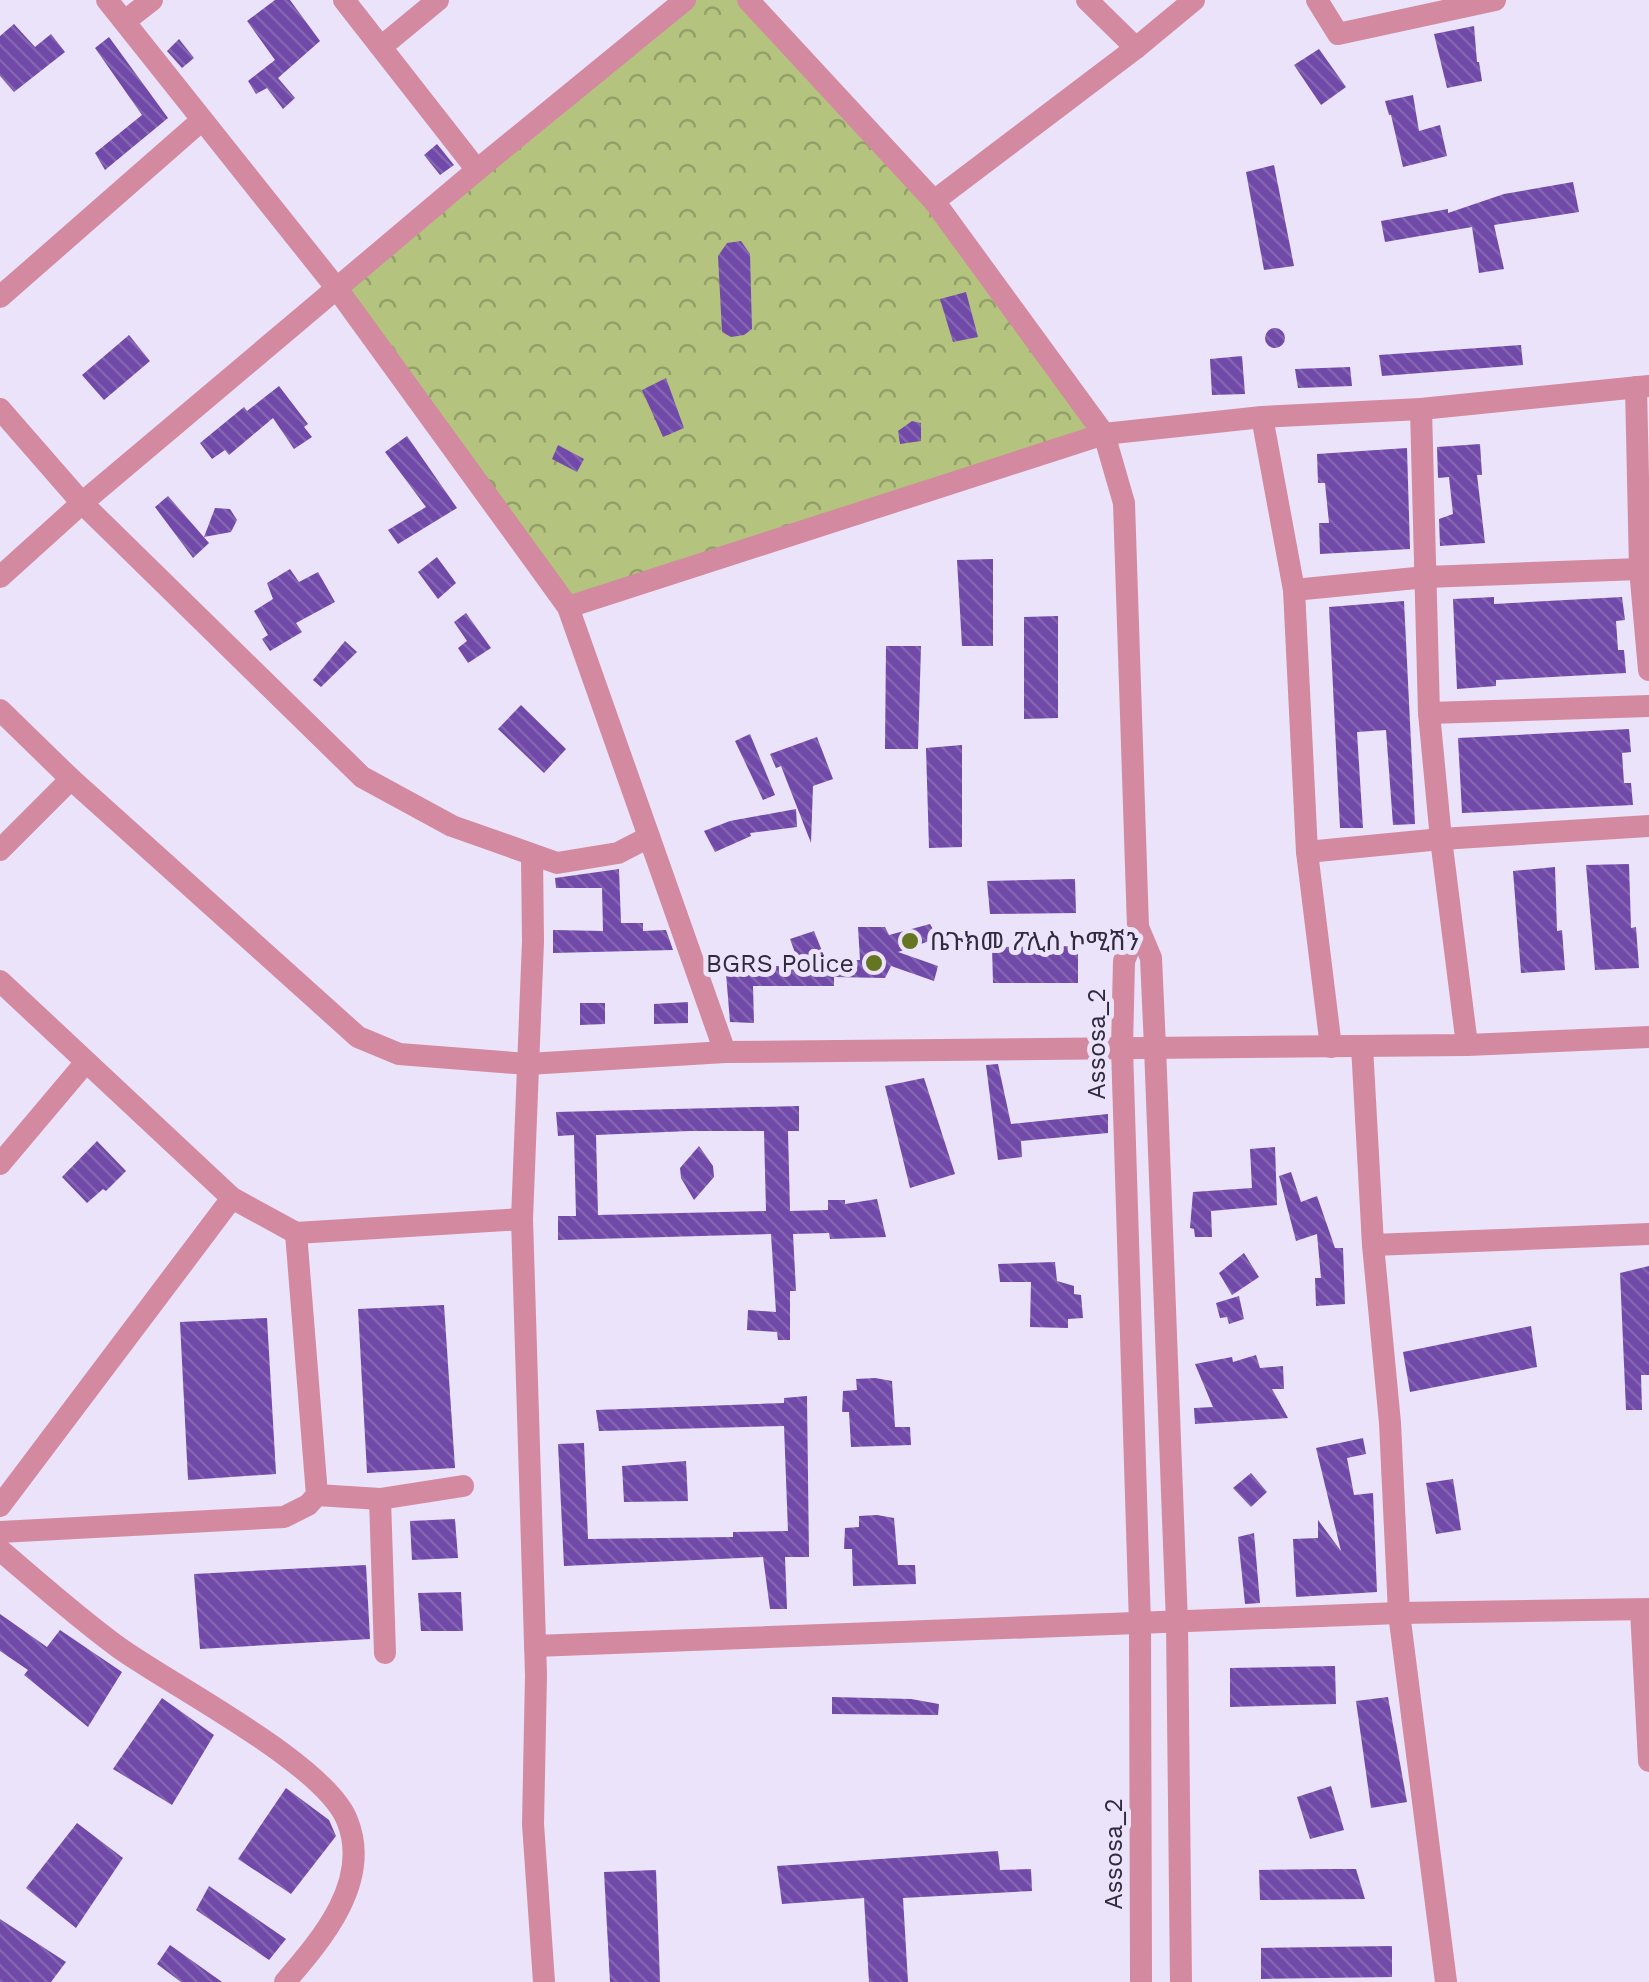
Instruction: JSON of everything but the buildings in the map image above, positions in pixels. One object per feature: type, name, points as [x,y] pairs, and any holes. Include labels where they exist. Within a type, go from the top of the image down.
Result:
[{"type":"street","points":[[107,0],[338,290],[568,606],[725,1052]]},
{"type":"street","points":[[125,21],[152,0]]},
{"type":"street","points":[[344,0],[477,170]]},
{"type":"street","points":[[381,47],[438,0]]},
{"type":"street","points":[[0,576],[477,170],[685,0]]},
{"type":"street","points":[[748,0],[934,201],[1104,434],[1124,503],[1138,927],[1152,958],[1177,1623],[1181,1982]]},
{"type":"street","points":[[1087,0],[1136,48]]},
{"type":"street","points":[[934,201],[1194,0]]},
{"type":"street","points":[[1317,0],[1338,34],[1495,0]]},
{"type":"street","points":[[0,297],[202,120]]},
{"type":"street","points":[[568,606],[1104,434],[1262,417],[1421,409],[1643,387],[1640,569],[1649,670]]},
{"type":"street","points":[[0,409],[82,503],[362,776],[452,826],[557,864],[618,853],[649,836]]},
{"type":"street","points":[[1421,409],[1430,713],[1441,840],[1467,1045]]},
{"type":"street","points":[[1262,417],[1294,590],[1308,852],[1331,1047]]},
{"type":"street","points":[[1294,590],[1426,577],[1640,569]]},
{"type":"street","points":[[1430,713],[1649,706]]},
{"type":"street","points":[[0,710],[71,779],[358,1037],[399,1054],[528,1064],[725,1052],[1467,1045],[1649,1037]]},
{"type":"street","points":[[0,850],[71,779]]},
{"type":"street","points":[[1308,852],[1649,826]]},
{"type":"street","points":[[532,856],[533,940],[522,1219],[535,1646],[533,1824],[544,1982]]},
{"type":"street","name":"Assosa_2","points":[[1138,927],[1124,961],[1122,1048],[1140,1624],[1141,1982]]},
{"type":"street","points":[[0,981],[232,1198],[296,1233],[522,1219]]},
{"type":"street","points":[[1362,1046],[1373,1246],[1390,1423],[1399,1613],[1446,1982]]},
{"type":"street","points":[[0,1164],[86,1062]]},
{"type":"street","points":[[0,1506],[232,1198]]},
{"type":"street","points":[[0,1532],[284,1517],[308,1506],[317,1494],[296,1233]]},
{"type":"street","points":[[1373,1246],[1649,1234]]},
{"type":"street","points":[[317,1494],[380,1499],[463,1486]]},
{"type":"street","points":[[380,1499],[385,1654]]},
{"type":"street","points":[[0,1550],[117,1646],[315,1777],[346,1818],[352,1865],[348,1893],[318,1944],[285,1982]]},
{"type":"street","points":[[535,1646],[1399,1613],[1645,1609],[1649,1761]]},
{"type":"street","points":[[1140,1958],[1180,1954]]},
{"type":"green space","points":[[677,0],[752,0],[942,210],[1100,437],[571,605],[340,287]]},
{"type":"place","name":"ቤጉክመ ፖሊስ ኮሚሽን","points":[[910,941]]},
{"type":"place","name":"BGRS Police","points":[[874,963]]}]
